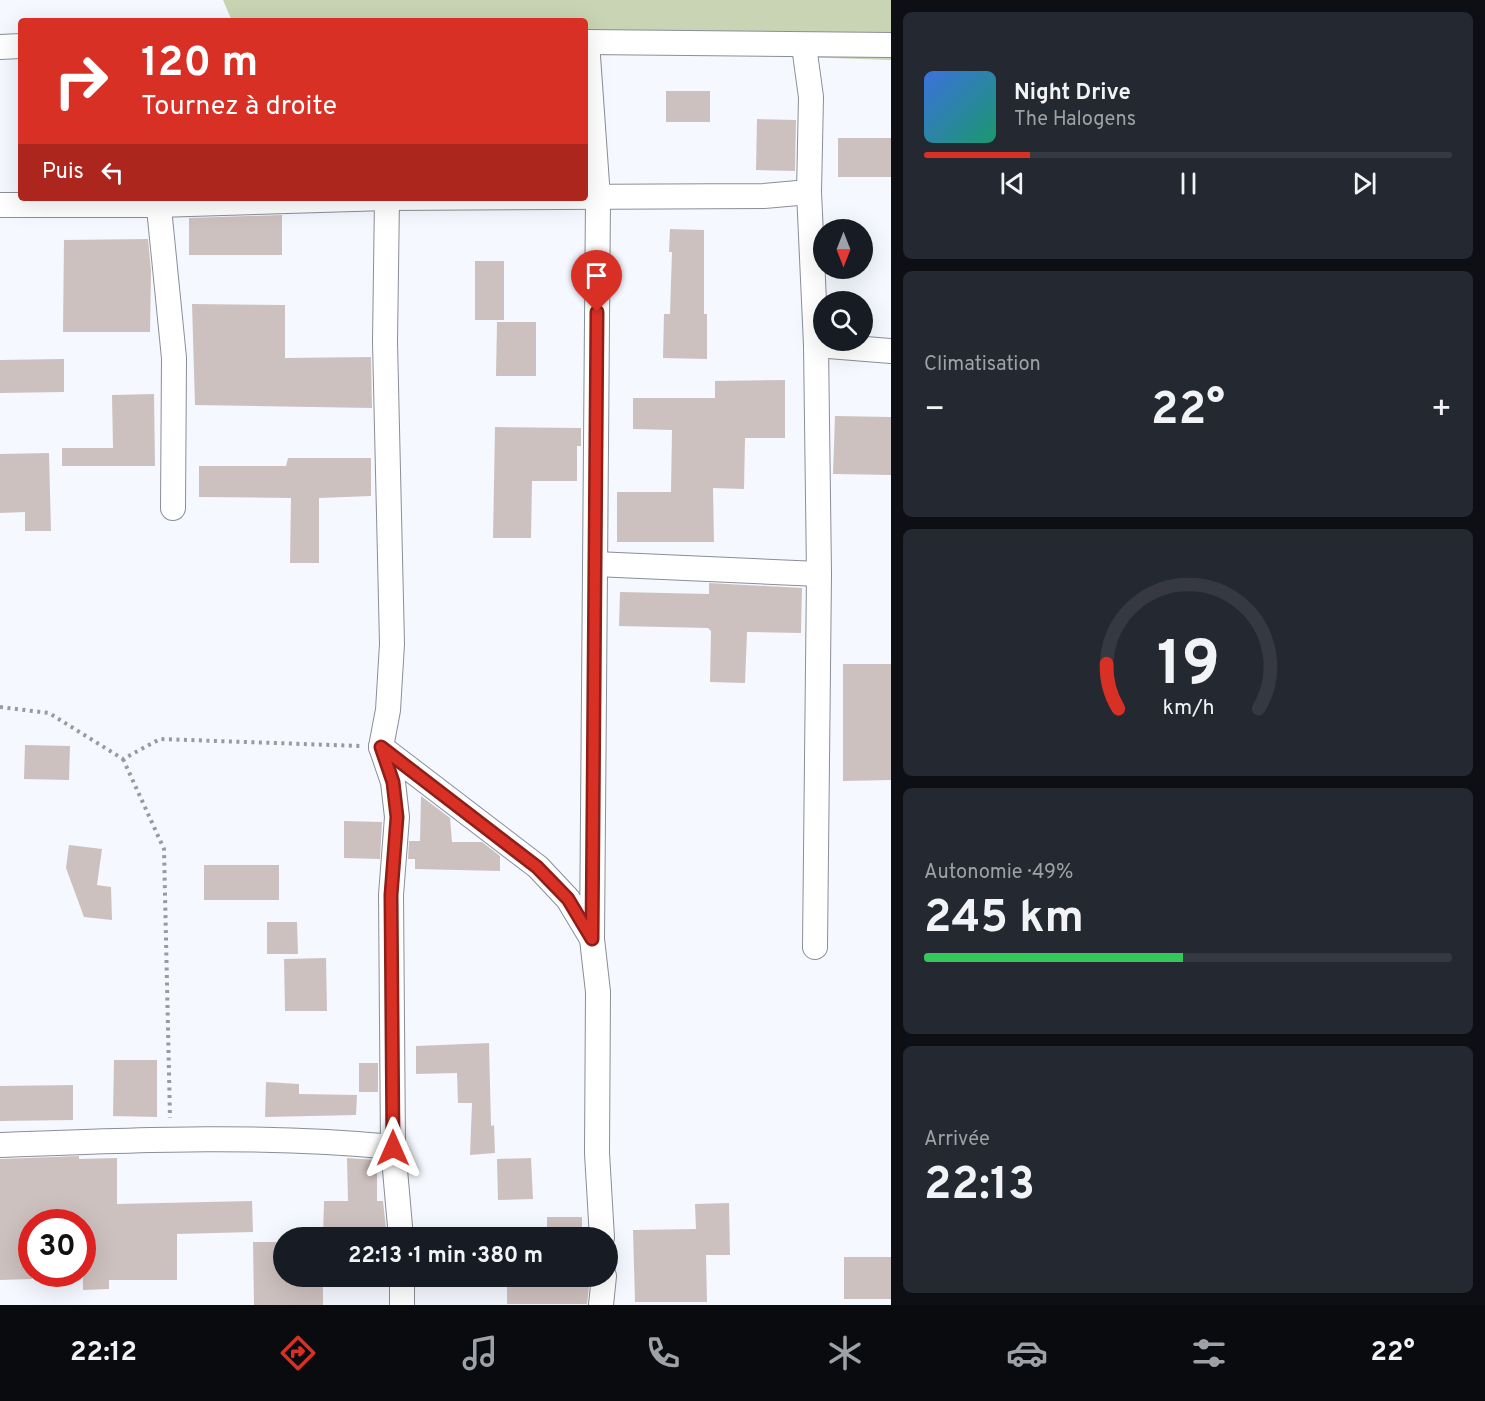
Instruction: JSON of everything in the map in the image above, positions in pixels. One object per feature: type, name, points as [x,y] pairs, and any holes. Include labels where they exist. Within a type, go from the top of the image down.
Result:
[{"type":"street","points":[[588,42],[804,46],[891,45]]},
{"type":"street","points":[[0,46],[18,46]]},
{"type":"street","points":[[804,46],[811,97],[809,192],[814,291]]},
{"type":"street","points":[[588,68],[598,198],[592,939],[598,992],[597,1153],[601,1227]]},
{"type":"street","points":[[588,198],[764,196],[809,192]]},
{"type":"street","points":[[0,205],[158,201],[174,358],[173,508]]},
{"type":"street","points":[[387,201],[385,342],[392,644],[388,710],[381,747],[393,782],[397,817],[391,895],[393,1148],[400,1227]]},
{"type":"street","points":[[873,350],[891,351]]},
{"type":"street","points":[[815,947],[819,574],[816,351]]},
{"type":"street","points":[[595,564],[819,574]]},
{"type":"street","points":[[381,747],[537,867],[568,899],[592,939]]},
{"type":"street","points":[[0,1145],[170,1138],[348,1143],[393,1148]]},
{"type":"street","points":[[402,1287],[402,1305]]},
{"type":"street","points":[[601,1305],[603,1287]]},
{"type":"path","points":[[0,707],[49,713],[123,759],[164,849],[170,1138]]},
{"type":"path","points":[[123,759],[160,739],[381,747]]},
{"type":"green space","points":[[223,0],[891,0],[891,60],[588,50],[588,18],[231,18]]},
{"type":"building","points":[[666,91],[710,91],[710,122],[666,122]]},
{"type":"building","points":[[757,119],[796,120],[795,171],[756,170]]},
{"type":"building","points":[[838,138],[891,138],[891,177],[838,177]]},
{"type":"building","points":[[282,215],[282,255],[189,255],[189,218]]},
{"type":"building","points":[[670,229],[704,230],[704,314],[707,314],[707,359],[663,358],[664,314],[670,314],[672,252],[669,252]]},
{"type":"building","points":[[148,239],[151,271],[150,332],[63,332],[64,240]]},
{"type":"building","points":[[475,261],[504,261],[504,320],[475,320]]},
{"type":"building","points":[[192,304],[285,305],[285,358],[371,357],[372,408],[195,405]]},
{"type":"building","points":[[497,322],[536,322],[536,376],[496,376]]},
{"type":"building","points":[[64,359],[64,392],[0,393],[0,360]]},
{"type":"building","points":[[785,380],[785,438],[745,438],[744,489],[713,488],[714,542],[617,542],[617,492],[671,492],[672,430],[633,429],[633,398],[715,398],[715,381]]},
{"type":"building","points":[[154,394],[155,466],[62,466],[62,448],[113,448],[112,395]]},
{"type":"building","points":[[835,416],[891,417],[891,475],[833,474]]},
{"type":"building","points":[[495,427],[581,428],[581,446],[577,446],[577,481],[532,481],[531,538],[493,538]]},
{"type":"building","points":[[49,453],[51,531],[25,531],[25,512],[0,513],[0,454]]},
{"type":"building","points":[[288,458],[371,458],[371,496],[319,498],[319,563],[290,563],[291,498],[199,497],[199,466],[286,466]]},
{"type":"building","points":[[709,583],[802,588],[801,633],[747,632],[745,683],[710,682],[711,631],[708,628],[619,626],[620,592],[709,594]]},
{"type":"building","points":[[843,664],[891,664],[891,780],[843,781]]},
{"type":"building","points":[[25,745],[70,746],[69,780],[24,779]]},
{"type":"building","points":[[421,796],[450,818],[452,842],[482,842],[500,856],[500,871],[415,869],[415,859],[408,859],[409,841],[420,841]]},
{"type":"building","points":[[344,821],[382,822],[380,859],[344,858]]},
{"type":"building","points":[[69,845],[102,849],[97,885],[111,887],[112,920],[84,917],[66,868]]},
{"type":"building","points":[[204,865],[279,865],[279,900],[204,900]]},
{"type":"building","points":[[267,922],[297,922],[298,954],[267,954]]},
{"type":"building","points":[[326,958],[327,1011],[285,1011],[284,959]]},
{"type":"building","points":[[489,1043],[491,1126],[494,1125],[495,1153],[470,1155],[472,1103],[458,1103],[457,1073],[416,1074],[416,1046]]},
{"type":"building","points":[[114,1060],[157,1060],[157,1117],[113,1116]]},
{"type":"building","points":[[359,1063],[378,1063],[378,1092],[359,1092]]},
{"type":"building","points":[[266,1082],[299,1084],[299,1094],[357,1095],[356,1115],[265,1117]]},
{"type":"building","points":[[73,1085],[73,1120],[0,1121],[0,1086]]},
{"type":"building","points":[[79,1156],[79,1159],[117,1158],[117,1204],[252,1201],[253,1232],[177,1234],[177,1280],[109,1280],[109,1289],[83,1290],[83,1287],[96,1287],[96,1209],[18,1209],[18,1279],[0,1280],[0,1159]]},
{"type":"building","points":[[347,1158],[377,1160],[377,1201],[383,1201],[386,1227],[323,1227],[324,1201],[348,1201]]},
{"type":"building","points":[[531,1158],[533,1199],[498,1200],[497,1159]]},
{"type":"building","points":[[729,1203],[730,1255],[706,1255],[707,1302],[635,1302],[633,1230],[696,1229],[695,1204]]},
{"type":"building","points":[[547,1217],[582,1217],[582,1227],[547,1227]]},
{"type":"building","points":[[253,1242],[273,1242],[273,1287],[323,1287],[323,1305],[254,1305]]},
{"type":"building","points":[[844,1257],[891,1257],[891,1299],[844,1299]]},
{"type":"building","points":[[507,1287],[589,1287],[587,1304],[507,1304]]},
{"type":"route","points":[[393,1148],[394,975],[391,895],[397,817],[393,782],[381,747],[537,867],[568,899],[592,939],[597,312]]}]
